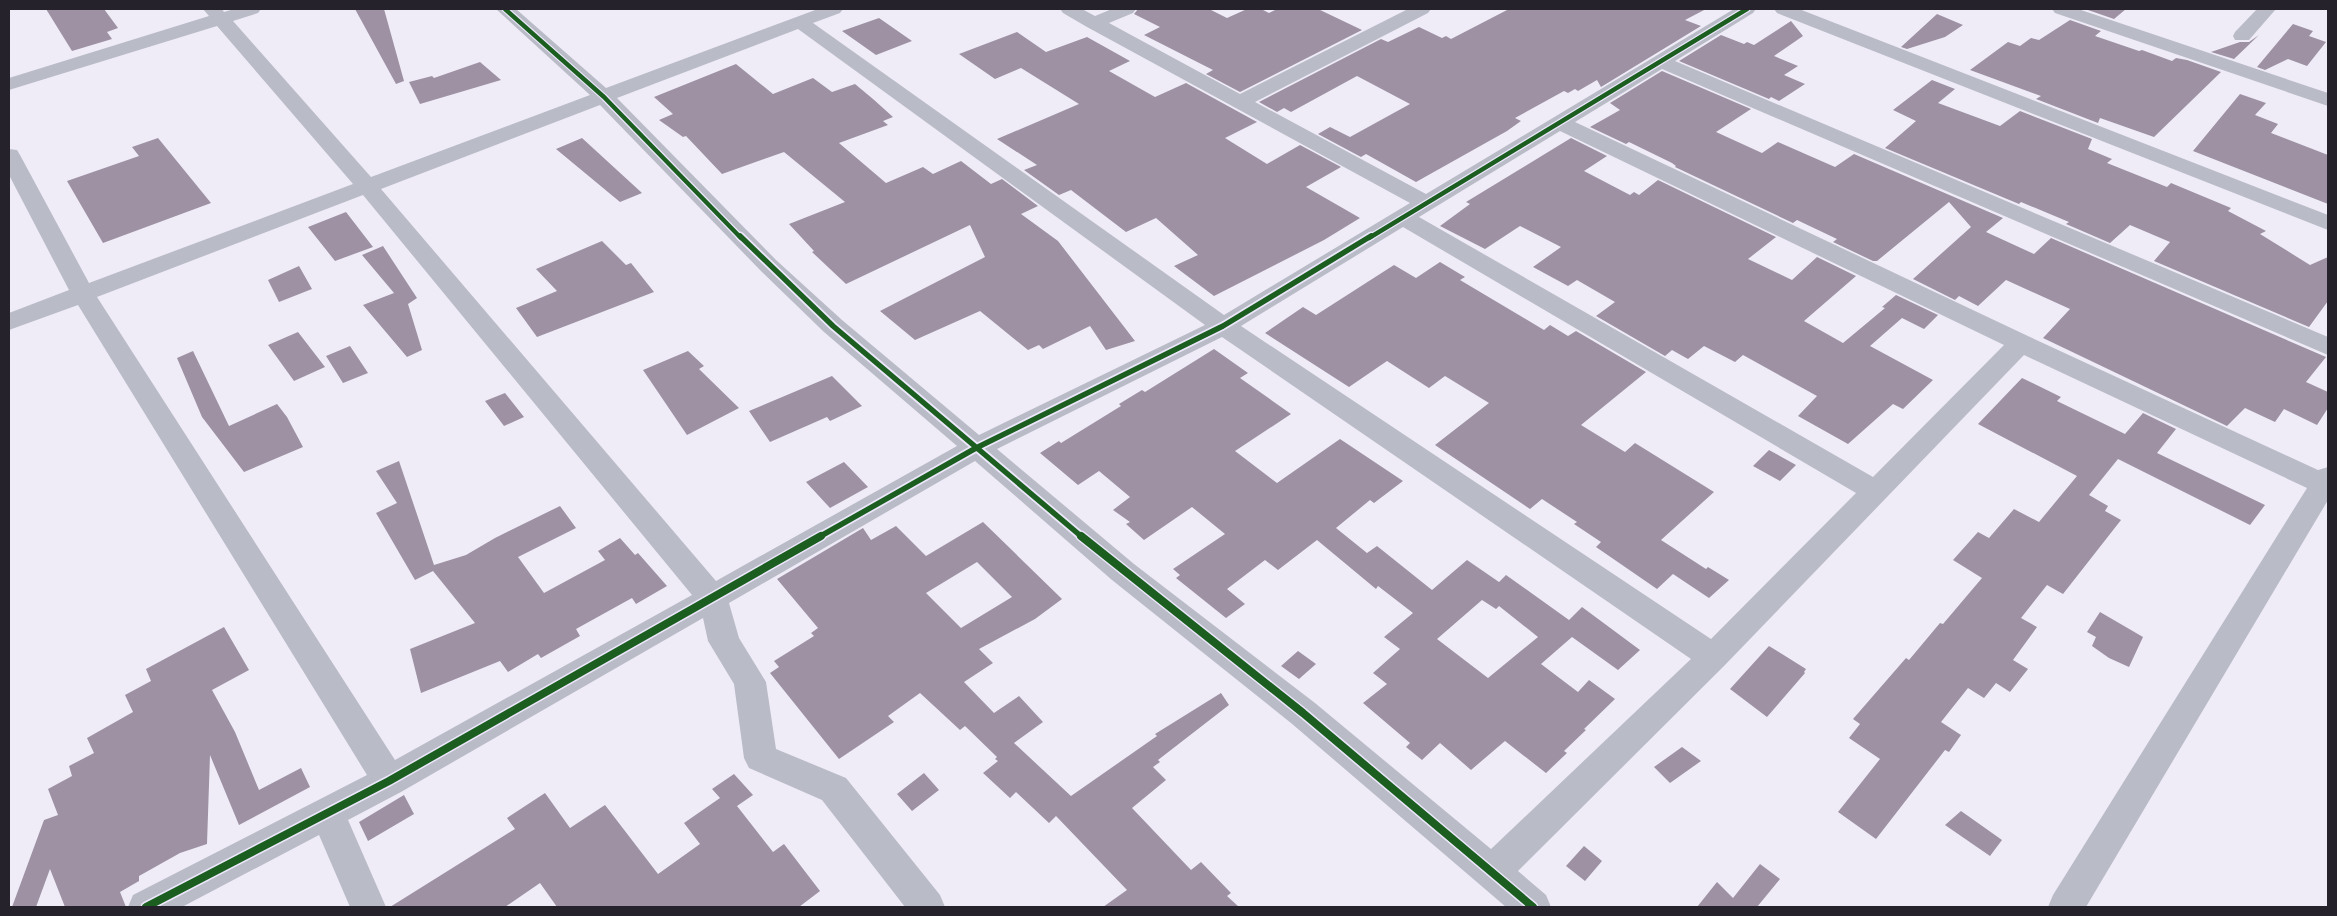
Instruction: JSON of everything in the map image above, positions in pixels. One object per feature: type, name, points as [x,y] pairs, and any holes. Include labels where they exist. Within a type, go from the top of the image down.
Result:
[{"type":"street","points":[[9,84],[217,14],[252,9]]},
{"type":"street","points":[[505,9],[604,97],[768,265],[833,326],[1123,572],[1302,712],[1533,907]]},
{"type":"street","points":[[9,322],[834,9]]},
{"type":"street","points":[[1069,9],[1426,203]]},
{"type":"street","points":[[1094,23],[1127,9]]},
{"type":"street","points":[[1239,102],[1422,9]]},
{"type":"street","points":[[146,907],[328,814],[388,781],[713,599],[976,448],[1223,326],[1747,9]]},
{"type":"street","points":[[1783,9],[2328,223]]},
{"type":"street","points":[[2061,9],[2328,100]]},
{"type":"street","points":[[2242,36],[2267,9]]},
{"type":"street","points":[[217,14],[368,187],[713,599],[724,641],[750,682],[761,758],[834,789],[926,907]]},
{"type":"street","points":[[801,23],[1223,326],[1713,657]]},
{"type":"street","points":[[1662,62],[2328,347]]},
{"type":"street","points":[[1560,123],[2021,343],[2327,482],[2066,907]]},
{"type":"street","points":[[9,155],[83,294],[388,781]]},
{"type":"street","points":[[1403,217],[1875,492]]},
{"type":"street","points":[[1492,872],[1713,657],[2021,343]]},
{"type":"street","points":[[328,814],[368,907]]},
{"type":"building","points":[[46,9],[104,9],[118,28],[107,32],[112,39],[72,51]]},
{"type":"building","points":[[355,9],[384,9],[404,81],[396,84]]},
{"type":"building","points":[[1138,9],[1209,9],[1227,18],[1247,9],[1261,9],[1269,13],[1277,9],[1318,9],[1362,30],[1240,92],[1206,74],[1213,70],[1144,35],[1160,27],[1134,14]]},
{"type":"building","points":[[1509,9],[1706,9],[1685,20],[1701,26],[1601,87],[1597,80],[1578,91],[1575,89],[1568,93],[1564,91],[1515,118],[1521,121],[1507,131],[1416,182],[1366,154],[1361,157],[1318,134],[1330,127],[1350,137],[1410,104],[1357,76],[1291,112],[1284,108],[1277,112],[1259,102],[1381,39],[1388,42],[1419,27],[1442,38],[1446,36],[1451,39]]},
{"type":"building","points":[[2085,9],[2126,9],[2114,19]]},
{"type":"building","points":[[1937,14],[1963,25],[1945,37],[1907,49],[1901,47]]},
{"type":"building","points":[[879,18],[912,41],[876,55],[842,31]]},
{"type":"building","points":[[2070,20],[2101,31],[2095,36],[2172,61],[2176,58],[2187,60],[2221,72],[2154,137],[2100,118],[2098,123],[2036,99],[2041,96],[1970,70],[2008,42],[2020,46],[2031,38],[2039,40]]},
{"type":"building","points":[[1791,21],[1803,36],[1774,56],[1798,66],[1784,75],[1805,84],[1779,101],[1771,97],[1769,99],[1679,61],[1721,35],[1744,44],[1747,42],[1754,45]]},
{"type":"building","points":[[2293,24],[2313,31],[2309,36],[2326,42],[2307,66],[2288,59],[2265,70],[2257,67]]},
{"type":"building","points":[[1017,32],[1046,52],[1087,37],[1130,61],[1109,71],[1155,97],[1186,83],[1257,122],[1225,138],[1267,164],[1300,145],[1341,167],[1306,187],[1360,218],[1324,240],[1214,296],[1174,266],[1198,255],[1156,218],[1126,232],[1071,190],[1059,195],[1024,170],[1037,165],[997,139],[1079,104],[1021,68],[995,79],[959,54]]},
{"type":"building","points":[[2259,35],[2234,59],[2211,52],[2240,42],[2249,42]]},
{"type":"building","points":[[480,62],[501,80],[420,104],[409,82],[432,76],[434,78]]},
{"type":"building","points":[[736,64],[773,94],[813,78],[832,92],[855,84],[893,117],[883,121],[888,125],[839,143],[886,183],[923,167],[933,174],[961,161],[991,184],[1002,179],[1038,206],[1021,214],[1058,241],[1135,341],[1106,350],[1090,326],[1043,349],[1039,345],[1028,350],[980,311],[915,340],[880,311],[985,257],[970,225],[846,284],[812,252],[814,251],[789,224],[845,202],[784,152],[722,174],[686,136],[683,137],[659,120],[673,114],[654,97]]},
{"type":"building","points":[[1662,71],[1751,109],[1716,132],[1762,153],[1778,142],[1835,167],[1854,154],[2003,218],[1986,232],[2034,254],[2051,238],[2326,357],[2306,382],[2328,392],[2328,408],[2317,425],[2284,409],[2275,422],[2245,408],[2227,426],[2043,338],[2070,309],[2006,280],[1978,306],[1959,296],[1955,300],[1913,279],[1971,227],[1949,202],[1877,261],[1873,261],[1833,242],[1837,239],[1797,220],[1793,223],[1675,167],[1672,163],[1629,142],[1626,144],[1590,127],[1620,110],[1610,103]]},
{"type":"building","points":[[1932,80],[1955,89],[1938,103],[2000,126],[2020,111],[2092,139],[2088,149],[2112,159],[2107,163],[2167,187],[2171,183],[2231,208],[2228,211],[2266,231],[2260,234],[2310,265],[2328,257],[2328,301],[2309,327],[2154,261],[2170,242],[2130,225],[2110,243],[2066,224],[2069,222],[2021,202],[2019,204],[1885,148],[1916,121],[1893,110]]},
{"type":"building","points":[[2240,94],[2266,103],[2255,115],[2278,124],[2271,133],[2328,155],[2328,204],[2193,151]]},
{"type":"building","points":[[158,138],[211,203],[103,243],[67,181],[139,156],[132,147]]},
{"type":"building","points":[[582,138],[642,193],[620,202],[556,149]]},
{"type":"building","points":[[1571,138],[1607,156],[1584,171],[1630,195],[1634,192],[1639,195],[1658,180],[1776,237],[1748,259],[1792,280],[1817,257],[1856,276],[1804,321],[1843,343],[1885,308],[1882,307],[1896,295],[1938,315],[1924,329],[1902,318],[1870,346],[1933,380],[1903,409],[1893,404],[1848,444],[1798,416],[1817,396],[1743,355],[1735,362],[1704,346],[1688,359],[1672,350],[1665,356],[1596,316],[1615,302],[1577,280],[1568,286],[1533,267],[1561,247],[1520,226],[1485,249],[1440,226],[1470,204],[1466,202]]},
{"type":"building","points":[[346,212],[373,247],[335,261],[308,227]]},
{"type":"building","points":[[602,241],[626,265],[631,263],[654,292],[537,337],[516,308],[557,291],[536,269]]},
{"type":"building","points":[[383,246],[417,298],[408,304],[422,350],[407,357],[363,305],[394,293],[362,255]]},
{"type":"building","points":[[1440,262],[1465,277],[1460,280],[1544,330],[1550,325],[1568,336],[1576,331],[1646,372],[1581,425],[1625,452],[1635,443],[1714,492],[1661,540],[1706,569],[1708,567],[1729,580],[1709,598],[1673,574],[1657,589],[1596,547],[1601,542],[1574,524],[1577,522],[1542,499],[1530,509],[1435,445],[1489,403],[1445,376],[1429,388],[1387,361],[1349,387],[1265,333],[1303,307],[1316,315],[1394,265],[1416,278]]},
{"type":"building","points":[[299,266],[312,289],[279,302],[268,280]]},
{"type":"building","points":[[298,332],[325,367],[294,381],[268,345]]},
{"type":"building","points":[[350,346],[368,373],[343,383],[326,356]]},
{"type":"building","points":[[1214,349],[1248,373],[1240,378],[1291,414],[1235,451],[1277,483],[1340,439],[1403,481],[1374,503],[1370,500],[1336,528],[1367,553],[1377,546],[1432,590],[1467,560],[1499,582],[1506,575],[1569,620],[1582,607],[1640,650],[1618,670],[1572,637],[1541,664],[1578,692],[1589,680],[1615,699],[1584,729],[1586,730],[1564,751],[1567,753],[1546,773],[1505,741],[1471,770],[1440,743],[1422,760],[1406,747],[1410,743],[1363,703],[1387,684],[1373,673],[1400,649],[1384,637],[1413,613],[1378,586],[1376,589],[1317,540],[1278,570],[1265,560],[1227,589],[1245,604],[1226,618],[1176,578],[1180,575],[1173,569],[1225,534],[1192,507],[1144,540],[1126,524],[1130,522],[1113,510],[1130,497],[1099,471],[1078,485],[1040,453],[1059,441],[1061,443],[1121,406],[1119,404],[1142,390],[1145,392]],"holes":[[[1482,600],[1496,609],[1499,606],[1538,637],[1488,678],[1437,639]]]},
{"type":"building","points":[[193,351],[229,426],[277,404],[287,417],[303,447],[244,472],[202,417],[177,358]]},
{"type":"building","points":[[688,351],[704,366],[699,369],[739,408],[687,435],[643,370]]},
{"type":"building","points":[[832,376],[862,406],[830,421],[827,417],[770,442],[749,411]]},
{"type":"building","points":[[2022,378],[2061,397],[2057,401],[2125,434],[2143,413],[2176,429],[2157,453],[2265,505],[2250,525],[2118,459],[2089,495],[2108,506],[2105,511],[2121,520],[2063,594],[2047,585],[2021,618],[2037,627],[2013,660],[2028,669],[2010,692],[1996,683],[1984,698],[1968,688],[1941,722],[1961,735],[1949,752],[1945,750],[1876,839],[1838,812],[1880,759],[1849,738],[1860,724],[1853,719],[1906,658],[1909,660],[1940,623],[1943,624],[1982,578],[1953,560],[1978,532],[1989,538],[2014,509],[2039,522],[2077,476],[1978,424]]},
{"type":"building","points":[[505,393],[524,417],[504,426],[485,401]]},
{"type":"building","points":[[1769,450],[1796,465],[1780,481],[1753,466]]},
{"type":"building","points":[[399,461],[434,565],[466,555],[495,538],[560,506],[576,528],[518,557],[544,593],[605,560],[598,551],[620,538],[635,555],[638,553],[667,586],[636,604],[632,598],[576,629],[580,636],[541,658],[538,654],[508,672],[500,661],[421,693],[410,649],[475,623],[433,571],[415,580],[376,513],[397,503],[376,471]]},
{"type":"building","points":[[844,462],[868,487],[830,508],[806,482]]},
{"type":"building","points":[[983,522],[1062,599],[1035,619],[979,649],[993,663],[964,682],[994,713],[1019,696],[1043,722],[1014,743],[1071,796],[1157,736],[1155,734],[1221,693],[1229,705],[1158,760],[1160,762],[1153,767],[1166,780],[1132,808],[1191,870],[1201,862],[1231,893],[1227,896],[1239,907],[1103,907],[1127,890],[1056,816],[1049,823],[1016,792],[1010,798],[983,773],[998,761],[995,759],[997,757],[965,726],[960,730],[920,693],[888,716],[894,722],[839,759],[770,673],[779,667],[774,661],[814,636],[811,633],[818,628],[777,579],[863,528],[871,540],[896,526],[926,556]],"holes":[[[977,562],[1012,597],[961,628],[926,593]]]},
{"type":"building","points":[[2100,612],[2143,637],[2129,667],[2109,658],[2092,646],[2096,637],[2087,632]]},
{"type":"building","points":[[224,627],[249,670],[212,690],[235,732],[259,790],[301,768],[310,787],[239,825],[210,755],[207,844],[180,853],[139,876],[139,881],[120,892],[126,907],[65,907],[50,869],[36,907],[12,907],[44,820],[58,815],[48,789],[72,776],[69,766],[94,753],[87,738],[133,712],[125,695],[151,681],[146,669]]},
{"type":"building","points":[[1769,646],[1806,669],[1805,673],[1767,717],[1730,689]]},
{"type":"building","points":[[1298,651],[1316,664],[1299,679],[1281,666]]},
{"type":"building","points":[[1682,747],[1701,761],[1670,783],[1654,767]]},
{"type":"building","points":[[924,773],[939,790],[912,811],[897,794]]},
{"type":"building","points":[[734,774],[753,795],[737,806],[773,852],[784,844],[820,891],[799,907],[557,907],[540,883],[505,907],[390,907],[515,829],[507,818],[545,793],[570,828],[605,805],[658,874],[700,844],[684,823],[720,798],[712,789]]},
{"type":"building","points":[[404,795],[414,814],[368,841],[359,822]]},
{"type":"building","points":[[1961,811],[2002,840],[1990,856],[1945,825]]},
{"type":"building","points":[[1584,846],[1602,861],[1585,881],[1566,866]]},
{"type":"building","points":[[1760,864],[1780,879],[1757,907],[1697,907],[1717,882],[1733,898]]},
{"type":"cycle path","points":[[505,9],[604,97],[768,265],[833,326],[1123,572],[1303,713],[1533,907]]},
{"type":"cycle path","points":[[146,907],[389,781],[976,448],[1223,326],[1747,9]]}]
